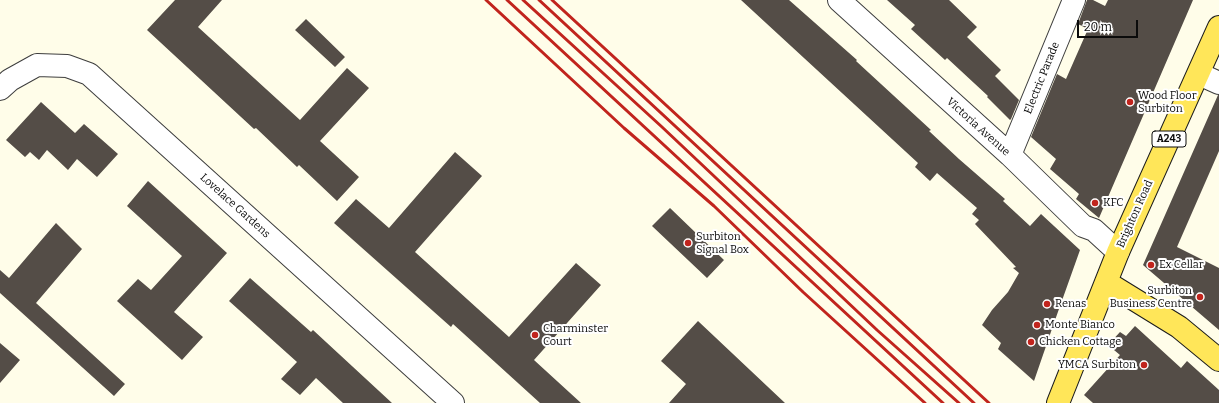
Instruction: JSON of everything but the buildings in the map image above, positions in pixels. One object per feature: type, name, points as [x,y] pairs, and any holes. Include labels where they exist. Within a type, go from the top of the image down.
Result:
[{"type":"main road","name":"Brighton Road","points":[[1058,403],[1118,252],[1219,27]]},
{"type":"main road","points":[[1106,282],[1179,327],[1219,360]]},
{"type":"street","name":"Victoria Avenue","points":[[838,0],[1010,155],[1083,226],[1094,230],[1118,252]]},
{"type":"street","name":"Electric Parade","points":[[1010,155],[1074,0]]},
{"type":"street","name":"Lovelace Gardens","points":[[0,89],[10,80],[37,65],[67,66],[88,74],[453,403]]},
{"type":"street","points":[[1199,74],[1219,83]]},
{"type":"railway","points":[[486,0],[624,128],[714,206],[803,292],[925,403]]},
{"type":"railway","points":[[507,0],[943,403]]},
{"type":"railway","points":[[523,0],[662,127],[877,330],[959,403]]},
{"type":"railway","points":[[539,0],[974,403]]},
{"type":"railway","points":[[552,0],[989,403]]},
{"type":"place","name":"Wood Floor Surbiton","points":[[1130,102]]},
{"type":"place","name":"KFC","points":[[1095,203]]},
{"type":"place","name":"Surbiton Signal Box","points":[[688,243]]},
{"type":"place","name":"Ex Cellar","points":[[1151,265]]},
{"type":"place","name":"Surbiton Business Centre","points":[[1200,297]]},
{"type":"place","name":"Renas","points":[[1047,304]]},
{"type":"place","name":"Monte Bianco","points":[[1037,325]]},
{"type":"place","name":"Charminster Court","points":[[535,335]]},
{"type":"place","name":"Chicken Cottage","points":[[1031,342]]},
{"type":"place","name":"YMCA Surbiton","points":[[1144,365]]}]
